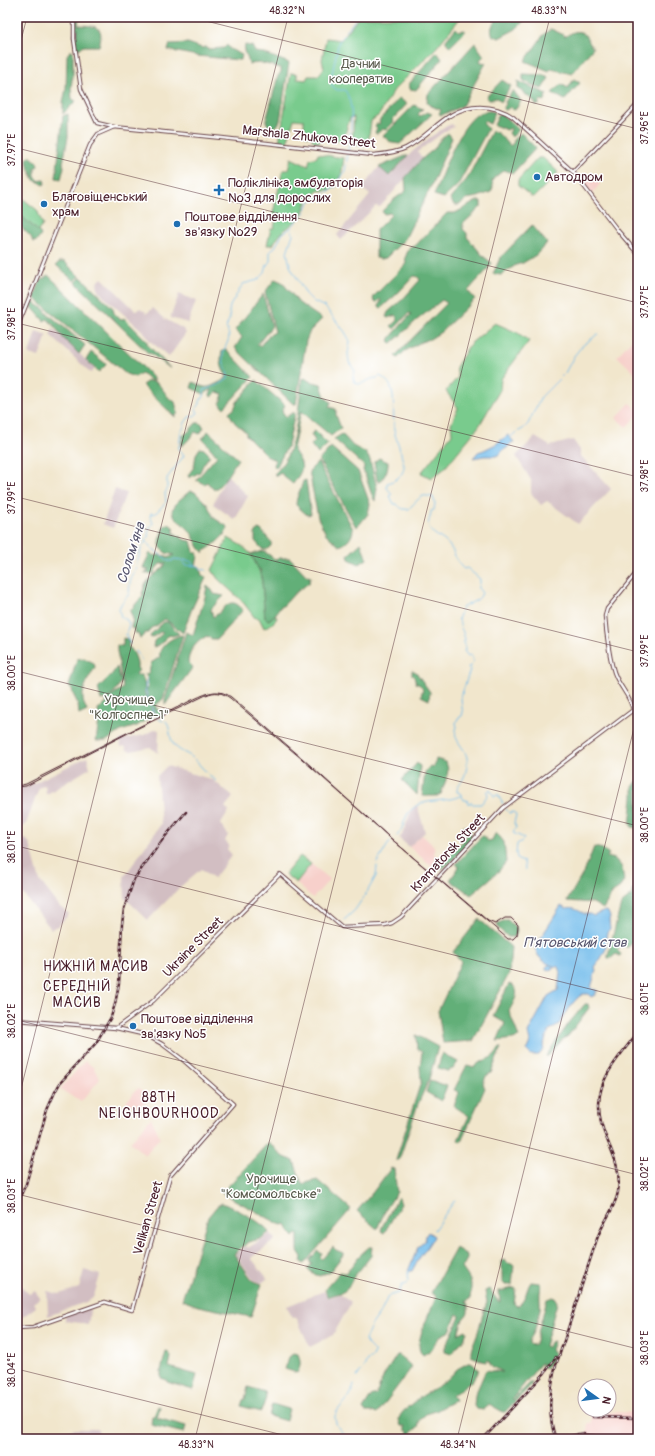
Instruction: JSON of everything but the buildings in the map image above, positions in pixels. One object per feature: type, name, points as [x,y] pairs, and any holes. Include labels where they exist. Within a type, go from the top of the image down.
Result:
[{"type":"street","name":"Marshala Zhukova Street","points":[[74,17],[74,39],[80,89],[97,123],[114,127],[373,155],[401,150],[414,143],[448,116],[463,109],[477,107],[490,108],[507,113],[573,172],[619,232],[638,254]]},
{"type":"street","points":[[573,172],[638,104]]},
{"type":"street","points":[[17,327],[90,144],[98,134],[114,127]]},
{"type":"street","name":"Kramatorsk Street","points":[[280,874],[342,927],[385,925],[398,919],[471,844],[500,811],[633,710],[631,702],[617,680],[614,671],[605,614],[614,599],[638,571]]},
{"type":"street","name":"Ukraine Street","points":[[116,1028],[153,1001],[280,874]]},
{"type":"street","points":[[17,1020],[116,1028]]},
{"type":"street","name":"Velikan Street","points":[[17,1328],[27,1328],[38,1325],[106,1302],[132,1310],[170,1176],[233,1104],[182,1059],[162,1044],[146,1035],[116,1028]]},
{"type":"shaded area","points":[[452,124],[454,127],[445,131],[417,152],[423,158],[380,207],[376,206],[341,240],[337,235],[370,195],[362,188],[379,167],[390,176],[412,152],[429,138]]},
{"type":"shaded area","points":[[592,175],[600,184],[592,194],[582,182]]},
{"type":"shaded area","points":[[102,278],[136,311],[140,308],[147,313],[153,308],[165,319],[183,329],[186,333],[169,357],[149,340],[145,333],[103,296],[98,289],[97,283]]},
{"type":"shaded area","points":[[179,294],[196,301],[188,323],[170,318]]},
{"type":"shaded area","points":[[53,328],[95,369],[91,373],[50,335]]},
{"type":"shaded area","points":[[36,331],[47,335],[39,357],[29,354]]},
{"type":"shaded area","points":[[638,333],[638,374],[637,375],[617,356]]},
{"type":"shaded area","points":[[630,403],[638,411],[638,415],[626,427],[616,418]]},
{"type":"shaded area","points":[[535,437],[550,446],[573,440],[580,450],[580,455],[611,489],[578,524],[547,501],[541,505],[531,493],[531,480],[516,456]]},
{"type":"shaded area","points":[[227,475],[248,496],[235,520],[213,504]]},
{"type":"shaded area","points":[[115,489],[126,493],[113,528],[103,524]]},
{"type":"shaded area","points":[[155,729],[159,730],[158,753],[150,747],[131,751],[127,750],[125,746],[121,747],[120,740],[144,735]]},
{"type":"shaded area","points":[[87,757],[90,768],[47,794],[45,785],[39,788],[26,824],[17,830],[17,787],[26,787]]},
{"type":"shaded area","points":[[167,766],[213,780],[233,797],[225,807],[229,811],[221,824],[228,835],[225,841],[229,845],[227,849],[232,855],[214,878],[201,869],[180,887],[148,920],[125,898],[124,877],[161,824],[157,776]]},
{"type":"shaded area","points":[[417,805],[425,832],[409,847],[399,838],[402,835],[411,811]]},
{"type":"shaded area","points":[[422,835],[434,846],[435,862],[432,866],[409,847]]},
{"type":"shaded area","points":[[26,839],[30,844],[40,881],[60,907],[69,914],[59,925],[51,929],[24,895],[17,889],[17,841]]},
{"type":"shaded area","points":[[311,864],[330,879],[313,898],[296,883]]},
{"type":"shaded area","points":[[85,1061],[93,1067],[100,1079],[81,1102],[60,1089]]},
{"type":"shaded area","points":[[139,1088],[142,1091],[140,1095],[148,1099],[139,1110],[135,1107],[136,1105],[134,1103],[130,1106],[126,1102],[134,1093],[133,1092]]},
{"type":"shaded area","points":[[151,1118],[160,1137],[145,1155],[130,1142]]},
{"type":"shaded area","points":[[271,1233],[275,1240],[251,1258],[268,1279],[261,1283],[254,1280],[235,1254],[246,1246],[248,1248]]},
{"type":"shaded area","points":[[84,1270],[100,1275],[94,1296],[86,1302],[48,1316],[47,1291],[59,1294],[79,1288]]},
{"type":"shaded area","points":[[17,1284],[19,1284],[29,1294],[35,1291],[40,1298],[33,1303],[36,1307],[21,1318],[17,1319]]},
{"type":"shaded area","points":[[324,1291],[327,1298],[340,1294],[351,1303],[333,1335],[310,1347],[296,1317],[292,1318],[287,1306]]},
{"type":"shaded area","points":[[91,1308],[88,1324],[65,1321],[65,1316]]},
{"type":"shaded area","points":[[617,1412],[638,1413],[638,1439],[587,1439],[588,1423],[592,1423],[592,1418],[617,1418]]},
{"type":"shaded area","points":[[76,1429],[98,1429],[99,1439],[29,1439]]},
{"type":"green space","points":[[76,17],[79,17],[78,25],[90,26],[100,30],[101,39],[99,46],[84,46],[76,50],[74,33],[76,32]]},
{"type":"green space","name":"Дачний кооператив","points":[[359,17],[461,17],[436,48],[394,90],[379,115],[371,121],[368,145],[352,145],[354,117],[350,118],[343,141],[321,138],[319,143],[312,140],[312,136],[306,136],[304,120],[294,119],[287,143],[279,142],[291,73],[297,74],[297,79],[306,80],[308,76],[318,76],[324,68],[322,60],[326,38],[341,40]]},
{"type":"green space","points":[[499,17],[528,17],[516,29],[499,38],[493,36],[491,31],[493,24]]},
{"type":"green space","points":[[456,28],[459,31],[465,30],[465,32],[450,47],[446,40]]},
{"type":"green space","points":[[551,29],[564,35],[565,37],[574,32],[581,32],[586,36],[593,48],[572,74],[551,69],[549,71],[525,61],[544,34]]},
{"type":"green space","points":[[188,43],[202,48],[206,47],[208,49],[224,48],[227,45],[230,49],[242,55],[241,60],[197,56],[168,50],[170,44]]},
{"type":"green space","points":[[475,43],[484,56],[480,60],[481,62],[486,63],[462,106],[442,115],[439,114],[441,110],[429,105],[427,102],[428,94]]},
{"type":"green space","points":[[245,45],[252,46],[255,52],[263,53],[289,63],[280,121],[277,126],[271,128],[266,121],[281,68],[262,63],[249,64],[247,56],[244,52]]},
{"type":"green space","points":[[70,51],[73,51],[71,88],[72,99],[76,101],[63,114],[63,102],[66,89],[67,55]]},
{"type":"green space","points":[[437,52],[442,59],[416,90],[410,89],[409,84]]},
{"type":"green space","points":[[523,74],[543,75],[549,78],[542,89],[523,80]]},
{"type":"green space","points":[[574,79],[580,83],[565,100],[552,93],[561,84],[568,88]]},
{"type":"green space","points":[[502,80],[511,86],[501,102],[497,98],[488,100],[486,97]]},
{"type":"green space","points":[[518,81],[547,94],[545,97],[546,99],[544,101],[541,100],[539,105],[536,105],[534,101],[518,88]]},
{"type":"green space","points":[[513,90],[521,101],[516,109],[513,110],[510,107],[506,110],[503,109],[506,104],[505,102]]},
{"type":"green space","points":[[399,98],[407,104],[392,120],[394,122],[386,130],[383,129],[376,134],[376,124],[380,123],[379,121]]},
{"type":"green space","points":[[414,105],[423,109],[418,114],[420,116],[427,112],[432,114],[400,144],[392,143],[383,136]]},
{"type":"green space","points":[[490,111],[495,112],[490,124],[484,121],[483,123],[488,129],[458,185],[444,198],[434,195],[452,151],[464,128],[478,114]]},
{"type":"green space","points":[[68,114],[68,137],[61,179],[56,178],[63,116]]},
{"type":"green space","points":[[499,114],[504,116],[519,130],[512,137],[509,133],[511,130],[510,128],[507,130],[494,125]]},
{"type":"green space","points":[[492,131],[500,135],[510,146],[514,142],[513,140],[521,133],[536,148],[513,173],[504,170],[495,177],[492,181],[493,187],[491,192],[478,197],[466,199],[459,205],[454,205],[450,199],[467,179]]},
{"type":"green space","points":[[448,133],[452,138],[433,182],[405,239],[386,258],[376,258],[376,230],[391,215],[390,213],[384,214],[382,211],[393,200],[406,191],[405,178]]},
{"type":"green space","points":[[318,154],[344,158],[341,177],[331,189],[317,191],[315,195],[308,199],[302,214],[284,230],[273,245],[267,245],[271,228],[274,228],[276,219],[272,217],[283,170],[288,170],[291,158],[308,166],[310,159],[317,157]]},
{"type":"green space","points":[[30,156],[37,162],[38,166],[35,168],[35,177],[40,181],[44,179],[45,184],[43,185],[34,180],[28,166],[27,159]]},
{"type":"green space","points":[[408,156],[389,176],[379,167]]},
{"type":"green space","name":"Автодром","points":[[538,158],[543,158],[557,171],[557,174],[535,196],[532,197],[518,186],[518,180]]},
{"type":"green space","points":[[17,194],[37,210],[43,225],[38,231],[17,212]]},
{"type":"green space","points":[[477,201],[481,201],[481,207],[463,224],[463,229],[467,233],[467,237],[484,257],[492,263],[468,291],[475,299],[441,332],[405,351],[398,358],[395,356],[447,303],[442,300],[392,343],[389,342],[390,338],[411,314],[409,313],[394,329],[391,326],[397,320],[396,315],[388,318],[386,317],[388,312],[403,299],[420,280],[418,277],[414,276],[381,308],[378,306],[381,301],[380,299],[376,303],[373,300],[374,296],[405,265],[405,258],[409,248],[415,246],[447,213],[455,213]]},
{"type":"green space","points":[[17,212],[39,232],[41,235],[37,241],[33,242],[31,237],[17,223]]},
{"type":"green space","points":[[532,225],[547,243],[536,255],[523,263],[516,265],[501,275],[493,274],[500,258]]},
{"type":"green space","points":[[59,262],[65,262],[79,276],[74,281],[56,265]]},
{"type":"green space","points":[[48,275],[155,380],[150,380],[142,373],[135,377],[126,374],[34,298],[40,282]]},
{"type":"green space","points":[[81,277],[113,308],[114,313],[121,320],[124,318],[147,341],[147,344],[171,369],[150,353],[149,354],[75,282]]},
{"type":"green space","points":[[275,279],[282,282],[299,303],[322,319],[310,331],[306,341],[296,404],[293,404],[235,348],[242,337],[235,330],[263,294],[272,326],[257,345],[260,346],[268,336],[275,332],[265,292]]},
{"type":"green space","points":[[33,302],[44,309],[50,317],[52,317],[85,345],[79,354],[62,337],[51,322],[47,319],[44,321],[31,306]]},
{"type":"green space","points":[[495,323],[518,333],[529,341],[501,379],[500,390],[479,426],[444,469],[431,478],[421,473],[452,434],[451,424],[458,408],[446,391],[458,377],[456,367],[470,344]]},
{"type":"green space","points":[[226,349],[253,377],[224,408],[220,403],[223,394],[217,392],[211,397],[210,395],[212,389],[204,394],[191,388],[193,382],[206,387],[212,386],[225,379],[227,376],[222,368],[221,358],[222,351]]},
{"type":"green space","points":[[91,352],[106,364],[99,372],[86,360]]},
{"type":"green space","points":[[305,378],[309,381],[321,384],[325,397],[331,402],[329,407],[336,409],[336,415],[341,428],[331,436],[301,411],[293,449],[302,466],[300,474],[293,484],[281,473],[276,476],[274,474],[288,455],[292,443],[302,379]]},
{"type":"green space","points":[[256,380],[285,405],[282,411],[286,417],[292,413],[295,413],[288,445],[276,468],[274,466],[275,460],[268,457],[246,435],[246,432],[235,423],[229,413],[234,409],[237,402]]},
{"type":"green space","points":[[148,381],[158,384],[169,398],[175,402],[178,413],[175,417],[142,385]]},
{"type":"green space","points":[[196,423],[200,423],[204,427],[200,434],[195,432],[181,446],[183,436]]},
{"type":"green space","points":[[208,431],[238,459],[224,480],[214,490],[207,482],[204,484],[196,480],[217,456],[202,438],[205,437]]},
{"type":"green space","points":[[315,431],[328,444],[318,454],[311,445],[315,441],[311,434]]},
{"type":"green space","points":[[342,434],[353,446],[366,453],[370,460],[377,488],[375,501],[363,470],[363,465],[334,439]]},
{"type":"green space","points":[[331,447],[358,471],[370,504],[368,514],[356,527],[319,460]]},
{"type":"green space","points":[[200,448],[204,449],[210,455],[200,472],[189,478],[188,475],[194,467],[196,454]]},
{"type":"green space","points":[[379,458],[388,462],[386,473],[379,483],[377,480],[374,462]]},
{"type":"green space","points":[[318,462],[353,529],[349,540],[345,544],[339,546],[326,534],[318,518],[309,471]]},
{"type":"green space","points":[[306,480],[311,514],[307,515],[296,505],[303,481]]},
{"type":"green space","points":[[190,491],[195,492],[207,504],[214,518],[228,527],[225,534],[209,548],[203,551],[204,553],[189,530],[176,518],[172,510],[178,501]]},
{"type":"green space","points":[[169,524],[174,528],[174,534],[185,540],[191,541],[194,552],[197,552],[198,556],[196,566],[200,567],[202,576],[206,577],[183,633],[165,619],[151,628],[148,633],[145,633],[140,638],[138,633],[135,633],[135,629],[131,628],[133,619],[130,611],[144,594],[142,594],[145,585],[150,578],[163,568],[166,563],[160,564],[152,574],[145,573],[148,572],[148,569],[144,569],[143,567],[150,553],[155,556],[167,556],[168,558],[174,555],[166,553],[161,549],[159,540],[164,526]]},
{"type":"green space","points":[[258,529],[261,530],[272,543],[266,550],[262,549],[255,541],[255,534]]},
{"type":"green space","points":[[228,538],[242,546],[251,554],[259,570],[262,582],[265,618],[269,620],[275,615],[277,618],[264,628],[259,618],[255,618],[242,601],[218,579],[212,570]]},
{"type":"green space","points":[[361,543],[367,559],[359,564],[349,559],[348,555]]},
{"type":"green space","points":[[264,551],[276,560],[279,558],[290,558],[307,576],[311,577],[310,582],[294,594],[283,606],[281,606],[275,615],[269,620],[265,618],[260,569],[259,570],[251,554]]},
{"type":"green space","name":"Урочище \"Колгоспне-1\"","points":[[207,586],[214,594],[224,596],[211,609],[213,617],[231,603],[238,605],[243,610],[217,639],[212,639],[207,636],[194,646],[188,662],[193,667],[165,705],[165,699],[186,632],[193,635]]},
{"type":"green space","points":[[164,622],[168,622],[179,634],[172,636],[170,635],[158,646],[153,647],[154,641],[163,633],[160,632],[152,638],[150,637],[152,633]]},
{"type":"green space","name":"Урочище \"Колгоспне-1\"","points":[[183,635],[163,699],[156,705],[156,708],[163,714],[157,716],[152,708],[146,690],[148,688],[148,679],[145,674],[149,673],[151,663],[160,657],[163,646],[175,637]]},
{"type":"green space","name":"Урочище \"Колгоспне-1\"","points":[[123,638],[127,639],[129,642],[128,646],[135,656],[137,668],[139,670],[136,674],[141,675],[144,680],[145,694],[152,709],[153,715],[137,726],[121,731],[106,741],[96,741],[99,720],[98,710],[107,703],[106,701],[115,693],[123,688],[117,645],[123,646]]},
{"type":"green space","name":"Урочище \"Колгоспне-1\"","points":[[84,658],[94,663],[95,667],[87,682],[83,695],[83,701],[87,711],[79,715],[78,704],[72,689],[69,686],[77,659]]},
{"type":"green space","name":"Урочище \"Колгоспне-1\"","points":[[117,667],[121,682],[108,698],[101,700],[98,688]]},
{"type":"green space","points":[[412,670],[416,672],[430,692],[429,700],[421,696],[423,688],[416,683],[412,675]]},
{"type":"green space","points":[[436,759],[446,762],[448,769],[441,794],[438,796],[422,796],[425,772],[430,766],[434,767]]},
{"type":"green space","points":[[417,763],[420,766],[417,795],[402,780]]},
{"type":"green space","points":[[638,780],[638,826],[636,828],[632,827],[630,824],[633,787]]},
{"type":"green space","points":[[465,826],[471,829],[470,835],[475,836],[452,861],[440,869],[441,863],[449,857],[467,836],[462,828]]},
{"type":"green space","points":[[496,832],[504,842],[506,862],[498,872],[471,895],[450,880],[459,867],[456,864],[483,835],[488,841],[492,840]]},
{"type":"green space","points":[[594,847],[603,849],[609,854],[607,857],[615,859],[622,867],[624,881],[620,887],[613,892],[603,909],[593,903],[567,901],[585,870]]},
{"type":"green space","points":[[300,856],[311,864],[296,883],[285,874]]},
{"type":"green space","points":[[635,885],[638,885],[638,938],[627,948],[624,945],[617,950],[621,954],[620,956],[616,954],[610,959],[608,958],[608,955],[621,904],[632,895]]},
{"type":"green space","points":[[479,919],[511,947],[509,974],[473,1041],[443,1043],[438,1011],[461,962],[453,952]]},
{"type":"green space","points":[[508,920],[517,929],[514,937],[508,937],[498,928],[497,924]]},
{"type":"green space","points":[[509,984],[516,989],[515,1000],[509,1011],[519,1037],[497,1041],[505,1023],[493,1016]]},
{"type":"green space","points":[[585,1004],[588,1004],[589,1008],[568,1036],[563,1039],[548,1056],[546,1056],[569,1023]]},
{"type":"green space","points":[[416,1035],[438,1047],[429,1079],[418,1104],[399,1160],[396,1160],[421,1082],[420,1067],[422,1052],[417,1049]]},
{"type":"green space","points":[[499,1048],[501,1048],[491,1073],[486,1076],[483,1084],[485,1088],[461,1142],[458,1140],[469,1116],[454,1106],[459,1092],[454,1090],[467,1065],[474,1067],[491,1058]]},
{"type":"green space","points":[[442,1053],[458,1062],[453,1069],[447,1071],[438,1068]]},
{"type":"green space","points":[[430,1080],[447,1086],[441,1101],[426,1092]]},
{"type":"green space","name":"Урочище \"Комсомольське\"","points":[[269,1142],[282,1156],[294,1161],[302,1184],[317,1180],[351,1209],[304,1264],[301,1262],[302,1257],[298,1251],[298,1233],[294,1237],[286,1224],[279,1224],[222,1193]]},
{"type":"green space","points":[[391,1168],[394,1169],[397,1192],[386,1209],[377,1229],[357,1211]]},
{"type":"green space","points":[[398,1197],[401,1204],[384,1233],[381,1231],[382,1227]]},
{"type":"green space","points":[[222,1203],[254,1219],[270,1232],[260,1239],[248,1242],[234,1254],[253,1281],[262,1284],[251,1317],[198,1306],[182,1300],[208,1217],[217,1206]]},
{"type":"green space","points":[[333,1247],[343,1253],[343,1255],[329,1273],[320,1276],[307,1269],[312,1264],[310,1263],[310,1259],[318,1251],[322,1254],[320,1257],[322,1259]]},
{"type":"green space","points":[[369,1247],[372,1247],[371,1256],[353,1278],[348,1288],[343,1292],[327,1297],[325,1289],[340,1272],[346,1273],[359,1256]]},
{"type":"green space","points":[[456,1248],[467,1255],[467,1259],[462,1268],[471,1285],[470,1299],[466,1301],[468,1305],[468,1313],[463,1319],[458,1334],[466,1330],[467,1332],[464,1339],[451,1354],[445,1352],[445,1348],[460,1316],[457,1314],[450,1331],[440,1336],[431,1350],[423,1355],[419,1344],[436,1296],[431,1293]]},
{"type":"green space","points":[[504,1260],[514,1265],[512,1285],[505,1285],[502,1281],[502,1261]]},
{"type":"green space","points":[[531,1282],[540,1283],[542,1286],[540,1294],[540,1309],[535,1329],[529,1343],[531,1345],[535,1344],[547,1299],[553,1297],[556,1298],[557,1303],[545,1346],[548,1347],[550,1342],[554,1341],[551,1350],[555,1355],[545,1369],[541,1363],[513,1398],[513,1400],[531,1382],[532,1384],[505,1412],[489,1404],[484,1410],[476,1409],[474,1406],[475,1395],[486,1370],[503,1372],[493,1367],[489,1360],[485,1362],[471,1356],[471,1350],[487,1302],[485,1291],[489,1289],[500,1302],[499,1291],[514,1288],[516,1289],[514,1304],[517,1306],[523,1301]]},
{"type":"green space","points":[[166,1352],[169,1353],[171,1357],[169,1367],[197,1375],[193,1390],[167,1382],[167,1380],[161,1378],[161,1370]]},
{"type":"green space","points":[[294,1353],[298,1354],[300,1362],[297,1373],[285,1369],[289,1357]]},
{"type":"green space","points":[[397,1355],[399,1355],[412,1367],[377,1414],[365,1412],[363,1409],[372,1395],[376,1395],[384,1375]]},
{"type":"green space","points":[[471,1363],[478,1368],[478,1372],[473,1380],[452,1395],[455,1400],[436,1411],[426,1414],[420,1420],[418,1427],[407,1436],[408,1431],[405,1430],[405,1426],[401,1426],[399,1421],[399,1417],[402,1413],[410,1405],[434,1390],[449,1378],[457,1369]]},
{"type":"green space","points":[[248,1387],[265,1392],[266,1398],[261,1412],[241,1406],[243,1400],[245,1399]]},
{"type":"green space","points":[[272,1404],[289,1409],[286,1421],[269,1416]]},
{"type":"green space","points":[[158,1406],[160,1407],[157,1418],[186,1426],[184,1433],[151,1425],[152,1416],[154,1416]]},
{"type":"water","points":[[508,435],[514,442],[500,454],[496,456],[473,458],[478,452],[496,444]]},
{"type":"water","name":"П'ятовський став","points":[[561,906],[566,909],[574,909],[593,916],[605,911],[608,912],[610,917],[610,929],[607,932],[606,949],[595,967],[596,970],[591,988],[598,991],[591,997],[588,994],[583,994],[576,999],[561,1019],[561,1022],[556,1027],[549,1030],[543,1046],[544,1049],[539,1055],[531,1055],[527,1049],[530,1042],[528,1033],[548,996],[558,990],[560,972],[557,965],[555,967],[552,965],[553,969],[546,970],[548,965],[551,965],[540,958],[535,947]]},
{"type":"water","points":[[428,1232],[434,1236],[433,1238],[412,1271],[408,1271],[418,1247],[425,1241]]},
{"type":"waterway","points":[[348,151],[351,128],[350,104],[345,90],[337,90],[332,86],[332,74],[339,41],[357,17]]},
{"type":"waterway","name":"Солом'яна","points":[[130,644],[126,635],[129,624],[127,620],[121,617],[119,609],[129,594],[130,582],[141,549],[149,536],[149,529],[153,523],[150,517],[151,513],[155,514],[166,502],[165,493],[167,490],[167,478],[184,455],[179,449],[181,431],[184,424],[189,417],[198,413],[196,409],[200,404],[200,400],[204,397],[204,390],[220,384],[228,379],[228,373],[223,356],[229,337],[226,327],[230,318],[230,306],[243,284],[258,280],[265,273],[267,265],[270,261],[270,252],[275,247],[283,233],[291,228],[298,219],[303,216],[309,202],[336,187],[345,171],[348,154]]},
{"type":"waterway","points":[[291,228],[293,234],[287,252],[290,266],[306,294],[314,302],[325,307],[345,332],[350,341],[348,354],[349,362],[355,371],[353,376],[354,382],[360,384],[380,376],[386,380],[391,387],[394,430],[404,465],[403,471],[399,477],[387,483],[387,488],[392,494],[390,496],[394,504],[397,504],[403,509],[409,509],[419,498],[423,496],[433,497],[435,503],[434,510],[431,511],[429,523],[430,529],[449,545],[461,567],[464,569],[467,568],[480,579],[480,584]]},
{"type":"waterway","points":[[510,438],[528,424],[541,397],[565,373],[574,356],[582,346],[598,334]]},
{"type":"waterway","points":[[146,540],[150,547],[168,561],[172,561],[174,559],[182,560],[186,565],[199,566],[201,569],[206,570]]},
{"type":"waterway","points":[[183,560],[190,561],[195,565]]},
{"type":"waterway","points":[[479,586],[482,593],[480,597],[463,607],[458,619],[465,638],[464,651],[468,656],[471,654],[473,660],[471,666],[468,667],[470,670],[461,697],[463,712],[462,716],[458,718],[456,723],[456,736],[466,754],[467,760],[465,774],[458,786],[457,792],[460,793],[464,800],[467,800],[468,803],[481,804],[488,795],[487,792],[490,789],[494,796],[498,795],[503,804]]},
{"type":"waterway","name":"Солом'яна","points":[[136,651],[141,661]]},
{"type":"waterway","points":[[147,678],[145,689],[146,693],[153,713],[157,717]]},
{"type":"waterway","name":"Солом'яна","points":[[159,719],[163,721]]},
{"type":"waterway","name":"Солом'яна","points":[[166,721],[174,745],[192,757],[216,781]]},
{"type":"waterway","points":[[397,836],[400,833],[407,815],[412,809],[422,803],[460,796]]},
{"type":"waterway","points":[[506,809],[509,813],[514,812],[516,815],[514,823],[516,827],[513,833],[524,838],[517,844],[516,854],[518,860],[524,862],[525,870]]},
{"type":"waterway","points":[[377,863],[391,841]]},
{"type":"waterway","points":[[344,920],[355,910],[367,892],[376,876],[377,866]]},
{"type":"waterway","points":[[434,1230],[455,1200]]},
{"type":"waterway","points":[[364,1368],[367,1361],[374,1356],[374,1351],[365,1340],[371,1326],[382,1310],[388,1296],[399,1293],[402,1285],[406,1284],[409,1270]]},
{"type":"waterway","points":[[357,1377],[361,1371]]},
{"type":"waterway","points":[[352,1439],[345,1436],[341,1432],[335,1420],[335,1416],[350,1396],[354,1385]]},
{"type":"tram line","points":[[17,786],[26,784],[192,700],[212,692],[221,692],[231,697],[302,758],[388,836],[488,921],[495,924],[505,918],[511,918],[518,925],[517,935],[513,939],[508,939],[388,836],[302,759],[230,698],[221,693],[206,695],[132,731],[26,786],[17,787]]},
{"type":"railway","points":[[17,1203],[26,1184],[47,1110],[55,1092],[60,1083],[96,1043],[111,1017],[119,984],[124,909],[134,879],[163,839],[186,812]]},
{"type":"railway","points":[[556,1439],[550,1412],[555,1368],[600,1230],[617,1198],[619,1185],[617,1166],[601,1124],[599,1109],[600,1095],[610,1070],[638,1032]]},
{"type":"railway","points":[[483,1439],[544,1374],[556,1357]]},
{"type":"railway","points":[[617,1418],[638,1418]]},
{"type":"railway","points":[[563,1438],[584,1433]]},
{"type":"railway","points":[[578,1434],[638,1437]]},
{"type":"place","name":"Автодром","points":[[537,177]]},
{"type":"place","name":"Поліклініка, амбулаторія №3 для дорослих","points":[[219,190]]},
{"type":"place","name":"Благовіщенський храм","points":[[44,204]]},
{"type":"place","name":"Поштове відділення зв'язку №29","points":[[177,224]]},
{"type":"place","name":"Поштове відділення зв'язку №5","points":[[133,1026]]},
{"type":"district","name":"НИЖНІЙ МАСИВ","points":[[96,966]]},
{"type":"district","name":"СЕРЕДНІЙ МАСИВ","points":[[77,994]]},
{"type":"district","name":"88TH NEIGHBOURHOOD","points":[[159,1106]]}]
